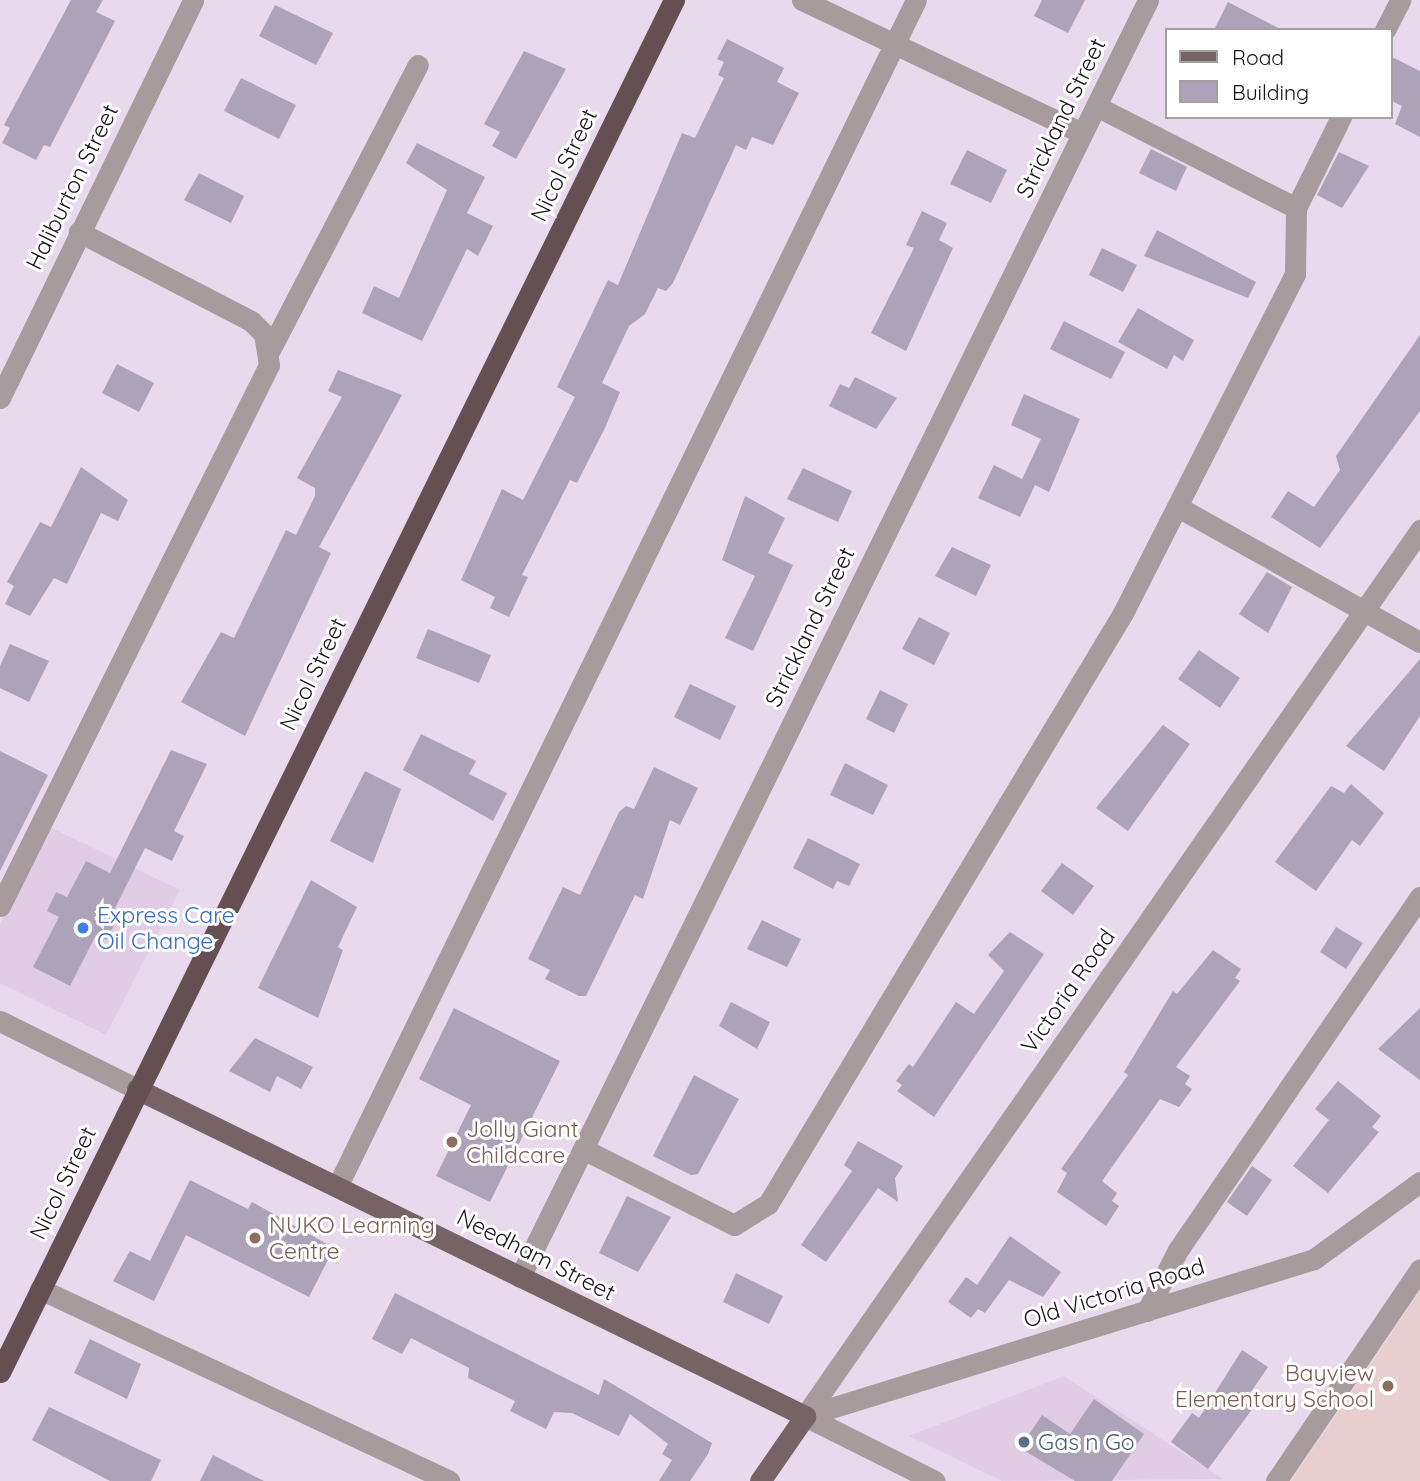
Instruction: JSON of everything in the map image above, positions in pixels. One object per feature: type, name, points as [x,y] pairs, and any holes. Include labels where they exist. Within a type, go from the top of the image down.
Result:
[{"type":"highway","name":"Nicol Street","points":[[0,1372],[674,0]]},
{"type":"main road","name":"Needham Street","points":[[137,1089],[338,1185],[805,1416]]},
{"type":"main road","name":"Victoria Road","points":[[760,1481],[805,1416]]},
{"type":"street","name":"Haliburton Street","points":[[0,398],[193,0]]},
{"type":"street","points":[[803,0],[1082,133]]},
{"type":"street","points":[[338,1185],[916,0]]},
{"type":"street","name":"Strickland Street","points":[[520,1277],[1148,0]]},
{"type":"street","points":[[1386,28],[1400,0]]},
{"type":"street","points":[[0,906],[269,365],[270,350],[418,65]]},
{"type":"street","points":[[1096,106],[1296,208]]},
{"type":"street","points":[[583,1149],[734,1225],[768,1203],[1123,613],[1296,274],[1296,208],[1340,119]]},
{"type":"street","points":[[79,232],[251,321],[270,350]]},
{"type":"street","points":[[1178,507],[1420,642]]},
{"type":"street","name":"Victoria Road","points":[[805,1416],[1420,530]]},
{"type":"street","points":[[1147,1311],[1178,1250],[1420,897]]},
{"type":"street","name":"Needham Street","points":[[0,1021],[137,1089]]},
{"type":"street","name":"Old Victoria Road","points":[[805,1416],[1314,1259],[1420,1182]]},
{"type":"street","points":[[1276,1481],[1420,1269]]},
{"type":"street","points":[[40,1289],[449,1481]]},
{"type":"street","name":"Needham Street","points":[[805,1416],[935,1481]]},
{"type":"shaded area","points":[[50,827],[180,890],[106,1035],[0,983],[0,924]]},
{"type":"shaded area","name":"Bayview Elementary School","points":[[1420,1291],[1420,1481],[1291,1481]]},
{"type":"shaded area","points":[[1064,1376],[1223,1479],[1002,1481],[909,1436]]},
{"type":"building","points":[[71,0],[103,0],[96,12],[115,21],[50,147],[44,145],[36,160],[2,143],[10,128],[4,125]]},
{"type":"building","points":[[1042,0],[1085,0],[1068,33],[1034,16]]},
{"type":"building","points":[[1228,2],[1278,28],[1215,28]]},
{"type":"building","points":[[275,5],[333,33],[316,65],[259,36]]},
{"type":"building","points":[[727,39],[784,68],[777,82],[799,93],[773,145],[752,137],[746,150],[736,145],[673,283],[666,291],[658,288],[645,314],[629,326],[602,383],[620,392],[577,483],[570,480],[522,575],[528,577],[509,617],[490,608],[495,597],[461,580],[502,489],[523,500],[575,397],[557,387],[608,280],[618,285],[682,133],[695,138],[724,78],[718,75],[724,62],[717,59]]},
{"type":"building","points":[[524,51],[566,69],[516,159],[492,146],[500,132],[484,124]]},
{"type":"building","points":[[1392,57],[1420,71],[1420,137],[1395,124],[1402,106],[1392,101]]},
{"type":"building","points":[[241,78],[296,105],[279,139],[224,111]]},
{"type":"building","points":[[417,143],[485,177],[467,213],[493,226],[478,256],[467,249],[422,341],[362,313],[374,286],[399,298],[447,190],[406,163]]},
{"type":"building","points":[[1151,149],[1187,167],[1176,191],[1139,173]]},
{"type":"building","points":[[967,150],[1007,170],[991,203],[950,184]]},
{"type":"building","points":[[1339,152],[1369,166],[1342,208],[1317,195]]},
{"type":"building","points":[[199,173],[244,196],[231,223],[184,200]]},
{"type":"building","points":[[922,211],[947,223],[939,240],[953,248],[906,351],[871,333],[914,248],[906,245]]},
{"type":"building","points":[[1157,230],[1256,282],[1248,298],[1144,256]]},
{"type":"building","points":[[1102,248],[1137,265],[1123,292],[1089,275]]},
{"type":"building","points":[[1138,308],[1194,340],[1183,361],[1174,355],[1167,369],[1118,342]]},
{"type":"building","points":[[1064,321],[1125,352],[1111,379],[1050,349]]},
{"type":"building","points":[[1420,335],[1420,411],[1320,548],[1271,517],[1288,491],[1314,507],[1340,470],[1336,456]]},
{"type":"building","points":[[117,364],[154,383],[139,412],[102,393]]},
{"type":"building","points":[[338,370],[402,395],[319,547],[331,553],[245,736],[181,702],[221,632],[234,638],[286,530],[296,535],[315,496],[315,488],[297,478],[342,397],[328,391]]},
{"type":"building","points":[[855,377],[897,398],[876,429],[829,406],[840,384],[849,388]]},
{"type":"building","points":[[1024,394],[1080,419],[1049,492],[1035,485],[1020,517],[978,498],[994,465],[1022,479],[1041,439],[1011,425]]},
{"type":"building","points":[[81,467],[128,500],[118,521],[101,513],[67,584],[54,578],[30,616],[5,604],[14,586],[7,582],[40,522],[51,527]]},
{"type":"building","points":[[803,468],[852,491],[838,522],[787,499]]},
{"type":"building","points":[[745,496],[785,518],[768,553],[793,565],[753,651],[725,638],[755,576],[722,560]]},
{"type":"building","points":[[952,547],[991,565],[976,596],[935,576]]},
{"type":"building","points":[[1267,572],[1292,587],[1268,633],[1239,614]]},
{"type":"building","points":[[919,617],[950,633],[934,665],[902,649]]},
{"type":"building","points":[[428,629],[491,655],[479,683],[416,658]]},
{"type":"building","points":[[10,644],[49,661],[29,702],[0,688],[0,666]]},
{"type":"building","points":[[1199,650],[1240,678],[1220,708],[1178,679]]},
{"type":"building","points":[[1420,659],[1420,716],[1384,771],[1346,746]]},
{"type":"building","points":[[690,684],[736,706],[720,740],[674,717]]},
{"type":"building","points":[[880,690],[908,704],[894,733],[866,719]]},
{"type":"building","points":[[1163,725],[1190,744],[1128,831],[1096,808]]},
{"type":"building","points":[[421,734],[476,761],[469,774],[507,793],[493,821],[403,770]]},
{"type":"building","points":[[171,750],[207,764],[174,831],[184,836],[172,861],[145,848],[110,918],[116,922],[106,940],[96,935],[70,986],[33,967],[59,917],[47,911],[56,892],[67,897],[86,861],[110,873]]},
{"type":"building","points":[[0,751],[48,775],[0,871]]},
{"type":"building","points":[[845,763],[888,785],[873,815],[830,795]]},
{"type":"building","points":[[654,767],[698,788],[680,825],[670,820],[643,899],[635,895],[586,996],[579,996],[545,979],[550,970],[528,959],[563,887],[580,895],[619,812],[626,806],[634,809]]},
{"type":"building","points":[[365,771],[401,789],[373,863],[330,841]]},
{"type":"building","points":[[1351,784],[1384,813],[1360,846],[1352,840],[1316,891],[1275,862],[1331,786],[1344,793]]},
{"type":"building","points":[[808,838],[860,864],[849,886],[837,881],[833,889],[793,868]]},
{"type":"building","points":[[1062,863],[1094,886],[1073,915],[1041,891]]},
{"type":"building","points":[[311,880],[357,907],[338,947],[343,950],[318,1018],[258,988]]},
{"type":"building","points":[[762,920],[801,939],[787,967],[747,949]]},
{"type":"building","points":[[1336,927],[1363,943],[1346,969],[1320,952]]},
{"type":"building","points":[[1010,932],[1044,954],[934,1117],[897,1091],[902,1085],[896,1081],[909,1064],[913,1067],[956,1002],[974,1014],[1004,971],[988,955]]},
{"type":"building","points":[[1213,950],[1241,969],[1235,978],[1240,981],[1176,1067],[1190,1076],[1185,1084],[1192,1089],[1179,1107],[1160,1099],[1102,1181],[1117,1193],[1112,1201],[1119,1206],[1106,1226],[1057,1192],[1067,1173],[1061,1169],[1128,1075],[1124,1072],[1173,991],[1177,994]]},
{"type":"building","points":[[731,1002],[770,1022],[757,1049],[719,1026]]},
{"type":"building","points":[[454,1008],[560,1061],[490,1202],[436,1176],[471,1105],[419,1079]]},
{"type":"building","points":[[1420,1008],[1420,1080],[1378,1049]]},
{"type":"building","points":[[255,1038],[313,1067],[301,1089],[277,1076],[270,1092],[229,1071]]},
{"type":"building","points":[[694,1075],[739,1099],[698,1174],[691,1175],[653,1156]]},
{"type":"building","points":[[1338,1081],[1381,1116],[1372,1127],[1379,1132],[1328,1193],[1293,1166],[1329,1120],[1315,1109]]},
{"type":"building","points":[[858,1141],[903,1166],[895,1178],[898,1202],[878,1188],[826,1262],[801,1245],[852,1171],[844,1165]]},
{"type":"building","points":[[1252,1166],[1272,1180],[1247,1216],[1227,1202]]},
{"type":"building","name":"NUKO Learning Centre","points":[[190,1180],[248,1209],[252,1202],[334,1248],[309,1297],[186,1235],[154,1301],[113,1281],[130,1251],[150,1261]]},
{"type":"building","points":[[627,1196],[671,1217],[638,1272],[599,1253]]},
{"type":"building","points":[[1010,1236],[1061,1272],[1043,1297],[1009,1280],[985,1313],[978,1309],[971,1318],[948,1302],[966,1277],[977,1285]]},
{"type":"building","points":[[736,1273],[783,1296],[769,1324],[723,1302]]},
{"type":"building","points":[[395,1293],[599,1395],[604,1379],[712,1443],[708,1454],[690,1481],[659,1481],[672,1460],[662,1454],[668,1444],[630,1414],[619,1436],[572,1413],[554,1412],[546,1429],[510,1411],[515,1401],[468,1378],[469,1368],[411,1338],[402,1354],[372,1339]]},
{"type":"building","points":[[90,1339],[141,1364],[127,1399],[74,1373]]},
{"type":"building","points":[[1242,1350],[1268,1367],[1244,1402],[1253,1408],[1208,1469],[1171,1442],[1192,1413],[1199,1418]]},
{"type":"building","points":[[1094,1399],[1144,1434],[1112,1481],[1075,1481],[1020,1448],[1042,1415],[1070,1434]]},
{"type":"building","points":[[49,1407],[161,1460],[151,1481],[110,1481],[32,1440]]},
{"type":"building","points":[[213,1455],[264,1481],[200,1481]]},
{"type":"place","name":"Express Care Oil Change","points":[[83,928]]},
{"type":"place","name":"Jolly Giant Childcare","points":[[452,1142]]},
{"type":"place","name":"NUKO Learning Centre","points":[[255,1238]]},
{"type":"place","name":"Bayview Elementary School","points":[[1388,1386]]},
{"type":"place","name":"Gas n Go","points":[[1024,1442]]}]
